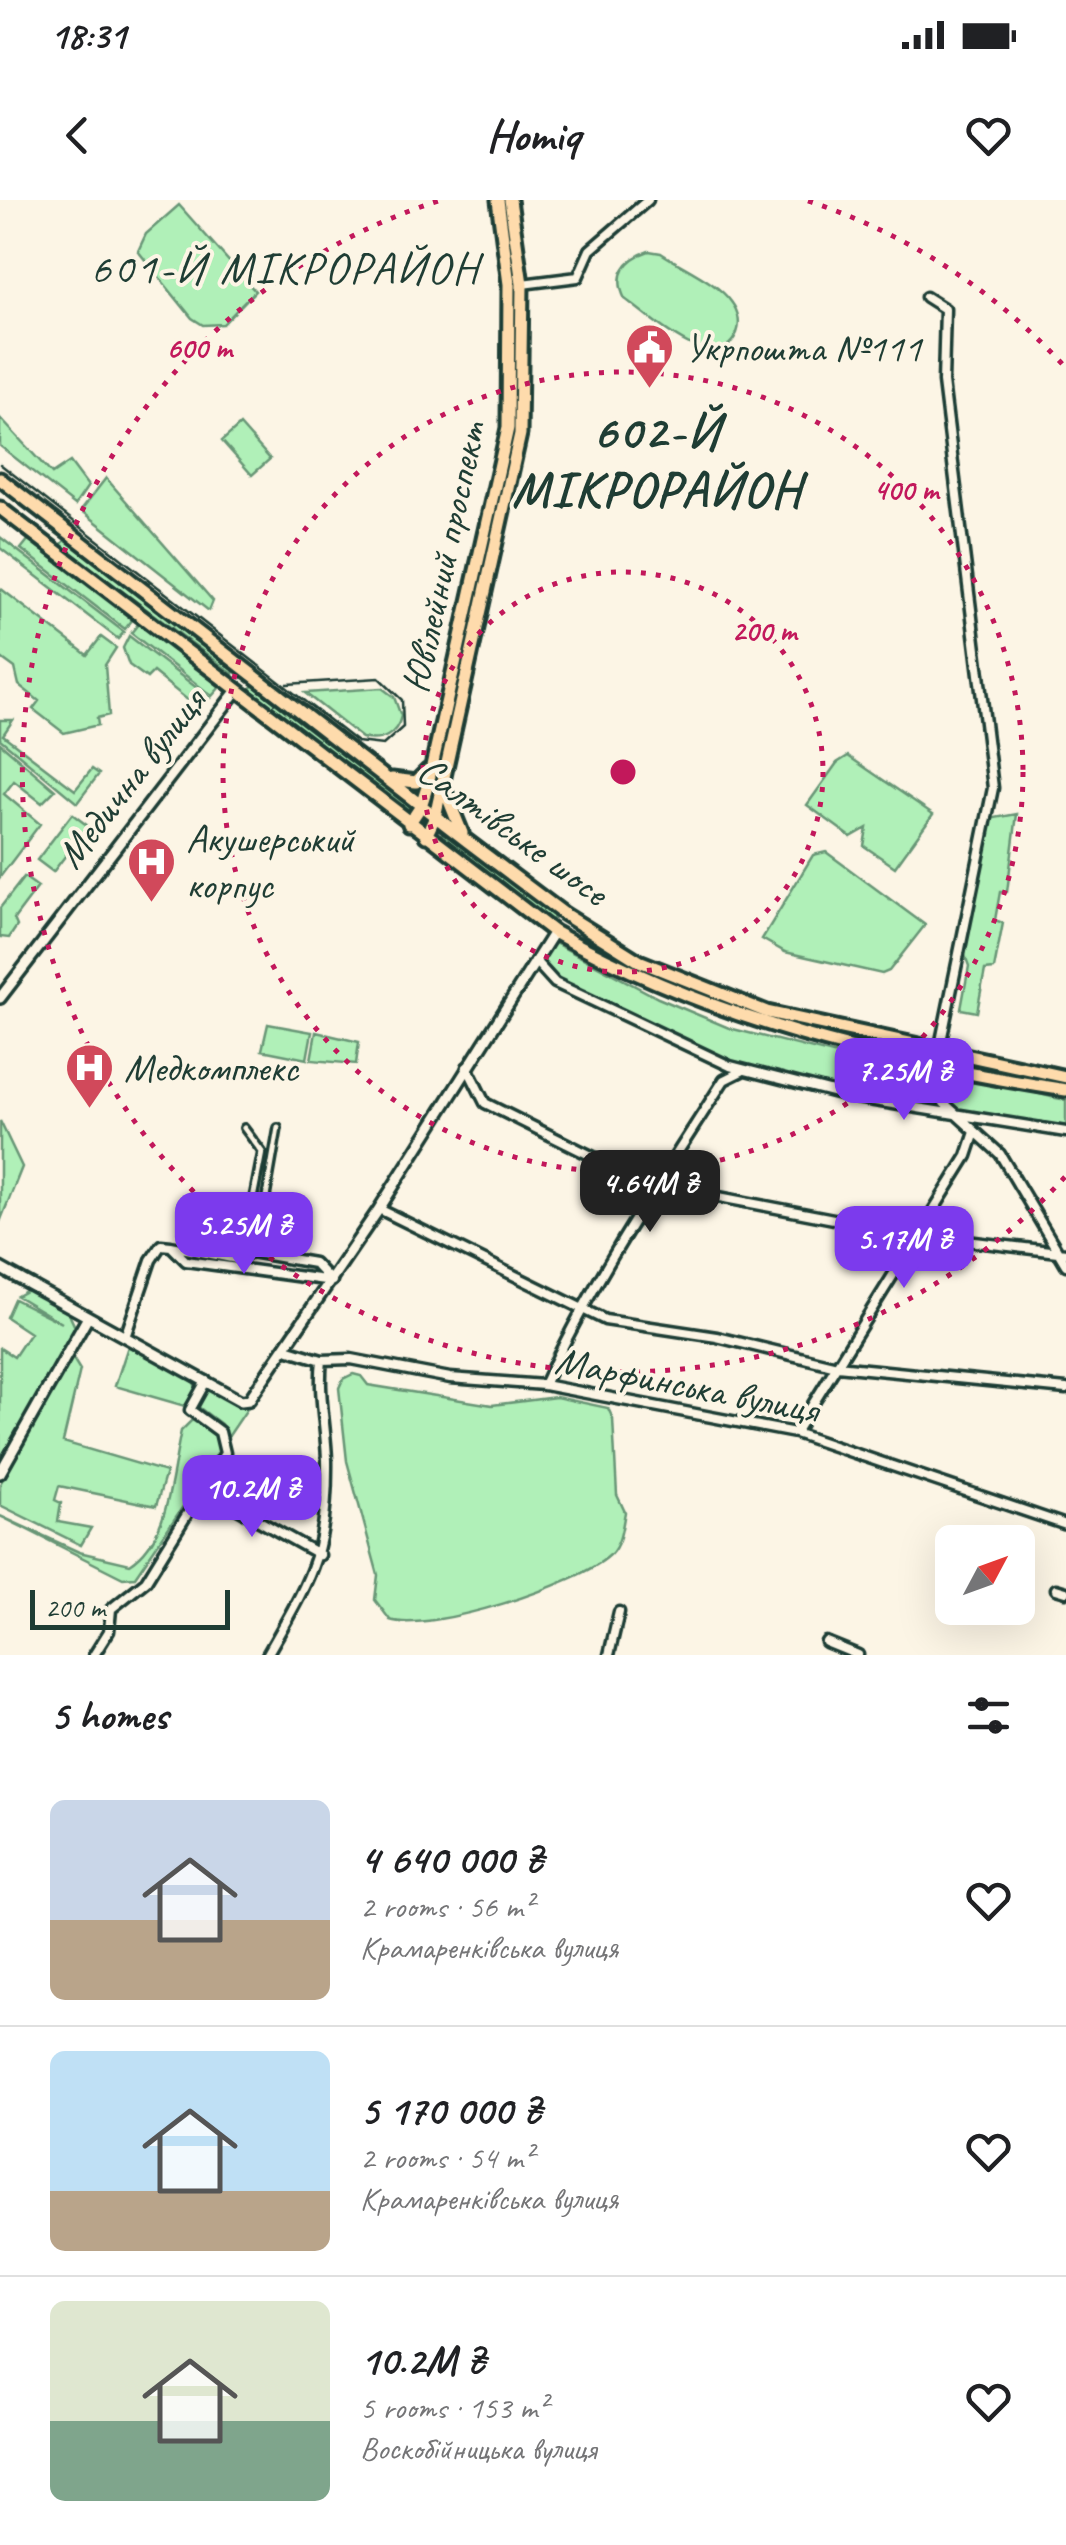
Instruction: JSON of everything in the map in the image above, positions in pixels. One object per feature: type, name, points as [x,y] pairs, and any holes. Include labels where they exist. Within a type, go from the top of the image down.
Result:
[{"type":"main road","name":"Ювілейний проспект","points":[[422,806],[506,440],[516,284],[498,200]]},
{"type":"main road","name":"Ювілейний проспект","points":[[426,836],[435,816],[520,434],[510,200]]},
{"type":"main road","name":"Салтівське шосе","points":[[0,478],[564,914],[639,960],[767,1012],[1066,1076]]},
{"type":"main road","name":"Салтівське шосе","points":[[0,508],[554,932],[632,976],[764,1026],[1066,1090]]},
{"type":"main road","points":[[49,546],[64,528]]},
{"type":"main road","points":[[237,690],[249,674]]},
{"type":"main road","points":[[382,775],[416,782],[432,762]]},
{"type":"main road","points":[[444,774],[448,807],[468,841]]},
{"type":"main road","points":[[409,824],[422,806]]},
{"type":"main road","points":[[554,932],[564,914]]},
{"type":"main road","points":[[937,1065],[939,1051]]},
{"type":"street","points":[[516,284],[578,277],[590,250],[648,200]]},
{"type":"street","points":[[926,297],[945,309],[943,382],[985,696],[993,788],[939,1051]]},
{"type":"street","name":"Медична вулиця","points":[[0,998],[237,690]]},
{"type":"street","points":[[0,1268],[247,1401],[379,1209],[554,932]]},
{"type":"street","points":[[535,961],[555,983],[710,1058],[856,1098],[1066,1132]]},
{"type":"street","points":[[937,1065],[941,1096],[951,1111],[1000,1154],[1062,1252],[1066,1266]]},
{"type":"street","points":[[468,1067],[485,1104],[646,1183],[917,1235],[1062,1252]]},
{"type":"street","points":[[544,1385],[581,1310],[724,1080],[733,1072],[751,1070]]},
{"type":"street","points":[[244,1128],[262,1152],[245,1240]]},
{"type":"street","points":[[258,1243],[278,1128]]},
{"type":"street","points":[[796,1433],[967,1156],[976,1132]]},
{"type":"street","points":[[379,1209],[605,1320],[716,1337],[836,1366],[1066,1390]]},
{"type":"street","points":[[125,1337],[161,1244],[235,1259],[251,1252],[314,1262],[330,1280]]},
{"type":"street","points":[[171,1246],[186,1261],[330,1280]]},
{"type":"street","points":[[0,1474],[88,1317]]},
{"type":"street","name":"Марфинська вулиця","points":[[286,1349],[322,1360],[350,1359],[450,1378],[544,1385],[796,1433],[1066,1525]]},
{"type":"street","points":[[267,1655],[320,1555],[327,1459],[322,1360]]},
{"type":"street","points":[[94,1655],[109,1631],[111,1609],[146,1580],[225,1449],[220,1432],[190,1410],[206,1381]]},
{"type":"street","points":[[202,1489],[320,1555]]},
{"type":"street","points":[[610,1655],[619,1612]]},
{"type":"street","points":[[826,1642],[858,1655]]},
{"type":"green space","points":[[179,205],[255,291],[223,324],[203,325],[192,318],[138,251],[146,234]]},
{"type":"green space","points":[[649,251],[661,253],[726,296],[739,321],[737,333],[727,346],[714,350],[699,348],[665,330],[625,299],[620,282],[624,269],[633,258]]},
{"type":"green space","points":[[0,418],[52,474],[70,462],[88,486],[75,505],[0,446]]},
{"type":"green space","points":[[240,425],[270,459],[252,475],[222,441]]},
{"type":"green space","points":[[106,478],[213,601],[209,611],[81,510]]},
{"type":"green space","points":[[0,537],[124,632],[118,639],[0,548]]},
{"type":"green space","points":[[67,538],[234,670],[233,674],[61,545]]},
{"type":"green space","points":[[29,539],[133,619],[125,629],[21,549]]},
{"type":"green space","points":[[0,588],[87,655],[101,637],[116,648],[105,665],[109,715],[97,718],[98,725],[64,733],[33,709],[39,701],[19,685],[15,668],[0,657]]},
{"type":"green space","points":[[139,623],[220,687],[212,696],[131,633]]},
{"type":"green space","points":[[129,636],[210,698],[190,702],[153,672],[147,678],[129,665],[123,648]]},
{"type":"green space","points":[[254,684],[410,804],[408,809],[249,690]]},
{"type":"green space","points":[[382,688],[394,697],[401,716],[392,733],[376,739],[362,738],[305,693]]},
{"type":"green space","points":[[0,720],[13,720],[3,735],[75,790],[92,769],[99,774],[77,803],[0,739]]},
{"type":"green space","points":[[0,743],[55,790],[42,803],[14,781],[4,794],[40,824],[0,877]]},
{"type":"green space","points":[[848,756],[933,814],[895,867],[864,846],[867,828],[851,837],[807,805],[837,763]]},
{"type":"green space","points":[[72,814],[88,826],[53,872],[37,860]]},
{"type":"green space","points":[[1017,814],[1007,892],[1000,892],[995,920],[1003,923],[994,969],[985,970],[977,1012],[961,1009],[969,966],[963,950],[989,819]]},
{"type":"green space","points":[[444,832],[554,913],[553,920],[550,923],[438,837]]},
{"type":"green space","points":[[826,852],[925,925],[889,971],[882,974],[785,952],[762,939],[813,855]]},
{"type":"green space","points":[[24,877],[38,887],[14,919],[17,926],[9,938],[0,937],[0,908]]},
{"type":"green space","points":[[549,940],[658,998],[729,1028],[917,1075],[937,1073],[938,1084],[986,1080],[1066,1100],[1066,1132],[951,1111],[941,1098],[937,1109],[856,1098],[730,1066],[555,983],[535,961]]},
{"type":"green space","points":[[268,1024],[312,1032],[307,1059],[262,1050]]},
{"type":"green space","points":[[316,1032],[359,1042],[356,1064],[311,1060]]},
{"type":"green space","points":[[0,1121],[22,1167],[0,1222]]},
{"type":"green space","points":[[28,1290],[68,1312],[75,1327],[0,1461],[0,1348],[14,1357],[30,1333],[6,1317],[14,1299],[62,1323],[17,1296]]},
{"type":"green space","points":[[128,1346],[194,1382],[196,1388],[185,1406],[115,1386]]},
{"type":"green space","points":[[72,1357],[80,1370],[63,1442],[166,1472],[156,1506],[59,1486],[55,1500],[61,1503],[58,1522],[91,1528],[81,1545],[0,1505],[0,1484]]},
{"type":"green space","points":[[353,1374],[361,1376],[368,1385],[492,1405],[556,1397],[608,1408],[613,1419],[617,1495],[625,1512],[614,1551],[568,1580],[503,1604],[437,1620],[390,1620],[375,1600],[378,1575],[347,1461],[339,1388],[343,1379]]},
{"type":"green space","points":[[209,1388],[247,1409],[228,1437],[221,1424],[197,1406]]},
{"type":"green space","points":[[192,1420],[222,1439],[220,1452],[135,1577],[123,1578],[0,1516],[79,1552],[130,1564],[143,1553],[161,1522],[181,1431]]},
{"type":"tram line","points":[[0,464],[357,742],[383,745],[403,727],[402,700],[379,678],[287,684]]},
{"type":"place","name":"Укрпошта №111","points":[[650,390]]},
{"type":"place","name":"Акушерський корпус","points":[[151,904]]},
{"type":"place","name":"Медкомплекс","points":[[89,1110]]},
{"type":"district","name":"601-Й МІКРОРАЙОН","points":[[285,268]]},
{"type":"district","name":"602-Й МІКРОРАЙОН","points":[[657,460]]}]
